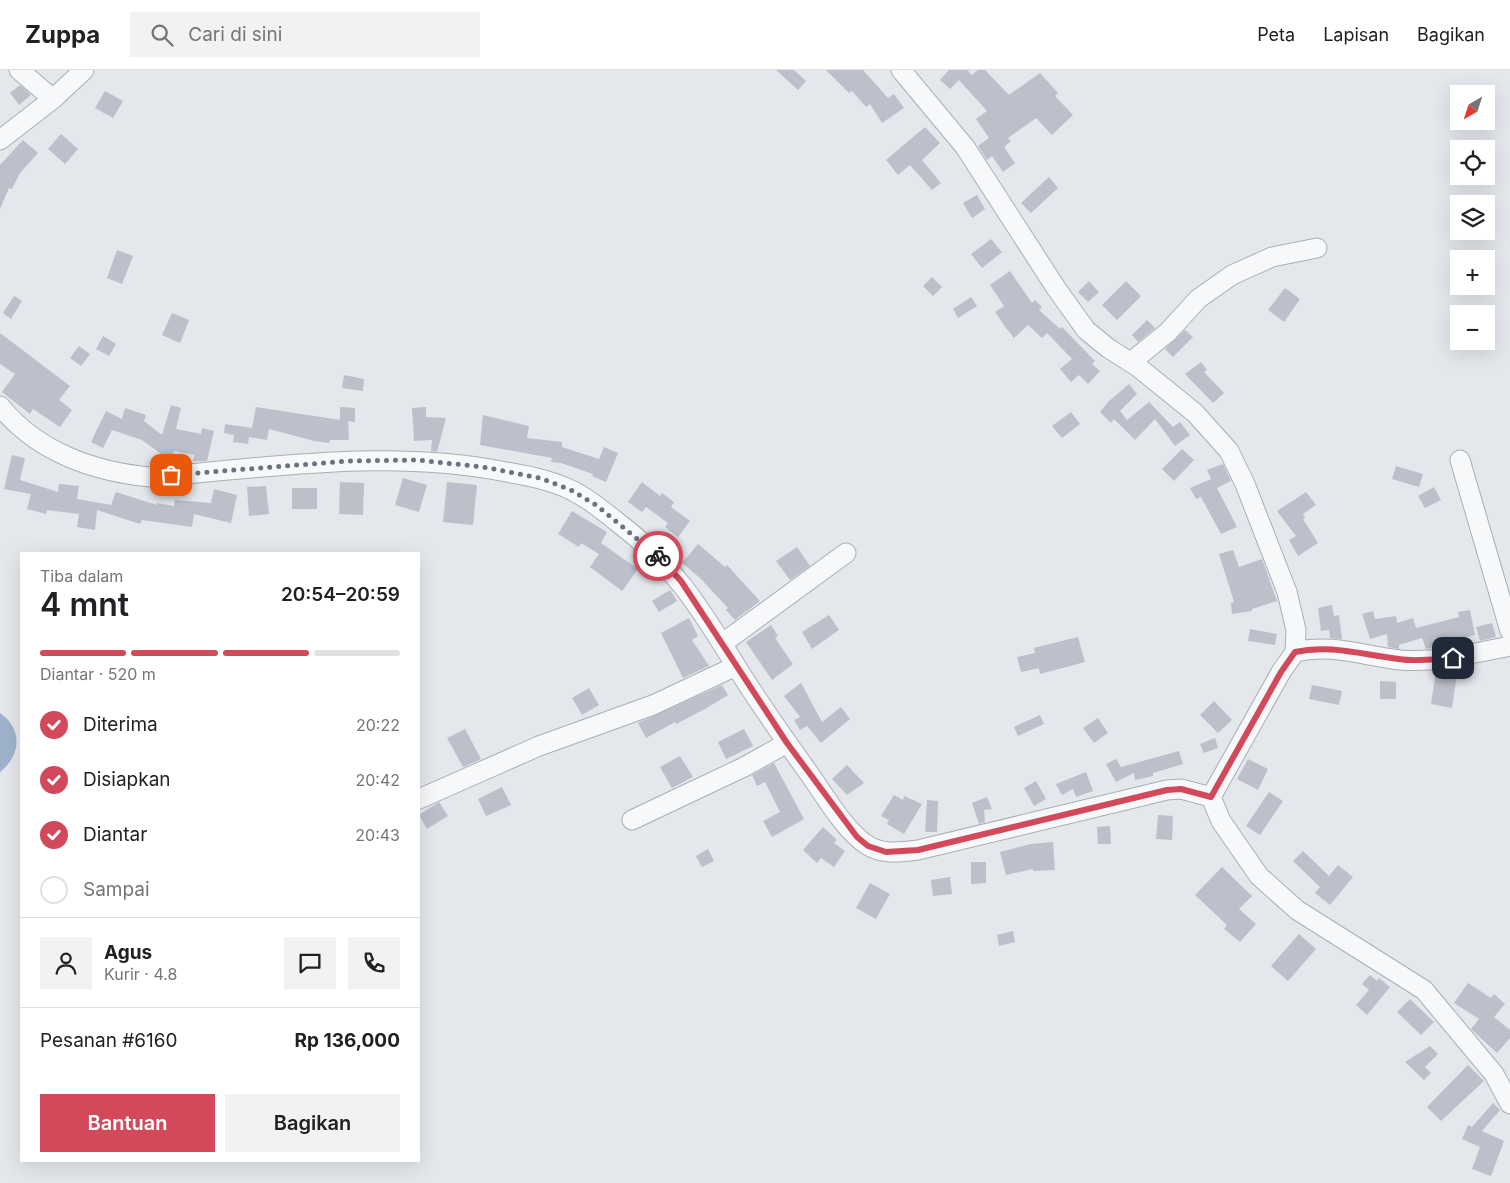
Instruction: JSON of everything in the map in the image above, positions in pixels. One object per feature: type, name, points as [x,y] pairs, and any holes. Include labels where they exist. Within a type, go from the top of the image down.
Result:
[{"type":"street","points":[[19,70],[53,99]]},
{"type":"street","points":[[0,140],[53,99],[84,70]]},
{"type":"street","points":[[901,70],[965,147],[1078,320],[1097,339],[1131,362],[1195,413],[1222,443],[1236,464],[1262,523],[1287,592],[1296,630],[1295,652],[1281,672],[1211,797]]},
{"type":"street","points":[[1131,362],[1168,332],[1198,299],[1232,275],[1272,257],[1317,248]]},
{"type":"street","points":[[0,406],[12,421],[50,448],[90,466],[120,474],[151,476],[349,461],[417,460],[483,467],[540,478],[571,490],[638,537],[681,581],[787,743],[857,837],[868,846],[886,852],[918,850],[1167,790],[1181,789],[1211,797]]},
{"type":"street","points":[[1460,460],[1510,631]]},
{"type":"street","points":[[723,643],[846,553]]},
{"type":"street","points":[[1295,652],[1313,648],[1329,648],[1401,660],[1425,660],[1453,658],[1510,646]]},
{"type":"street","points":[[420,798],[539,746],[653,705],[736,666]]},
{"type":"street","points":[[632,820],[744,767],[787,743]]},
{"type":"street","points":[[1211,797],[1221,821],[1259,876],[1297,910],[1424,990],[1494,1074],[1510,1104]]},
{"type":"water","points":[[0,713],[13,727],[16,734],[16,742],[12,758],[0,772]]},
{"type":"building","points":[[776,70],[794,70],[806,81],[798,90]]},
{"type":"building","points":[[826,70],[863,70],[888,98],[894,94],[904,108],[882,123],[870,104],[866,107],[852,91],[849,93]]},
{"type":"building","points":[[949,70],[969,70],[972,75],[978,70],[985,70],[1009,95],[1040,73],[1058,93],[1055,96],[1073,115],[1052,135],[1036,118],[1008,138],[1011,141],[1004,147],[1015,163],[1003,172],[992,156],[987,160],[978,146],[989,138],[976,119],[987,111],[959,80],[950,89],[940,80]]},
{"type":"building","points":[[20,85],[31,95],[19,105],[10,93]]},
{"type":"building","points":[[105,91],[123,101],[113,118],[95,108]]},
{"type":"building","points":[[925,127],[940,143],[922,160],[941,183],[932,190],[910,165],[898,175],[886,160]]},
{"type":"building","points":[[61,134],[78,149],[65,164],[48,149]]},
{"type":"building","points":[[23,140],[38,153],[20,173],[12,189],[9,188],[0,209],[0,165]]},
{"type":"building","points":[[1049,177],[1058,188],[1031,213],[1021,203]]},
{"type":"building","points":[[977,195],[985,209],[972,218],[963,203]]},
{"type":"building","points":[[991,239],[1002,252],[982,268],[971,254]]},
{"type":"building","points":[[117,250],[133,256],[122,284],[107,278]]},
{"type":"building","points":[[1010,271],[1032,303],[1035,300],[1042,307],[1039,310],[1060,329],[1062,327],[1095,361],[1092,364],[1100,371],[1088,384],[1079,375],[1071,382],[1060,369],[1072,359],[1047,333],[1042,338],[1028,325],[1014,338],[1006,328],[995,312],[1004,306],[990,285]]},
{"type":"building","points":[[932,277],[942,287],[933,296],[923,286]]},
{"type":"building","points":[[1089,281],[1099,292],[1088,302],[1078,292]]},
{"type":"building","points":[[1126,281],[1141,296],[1117,320],[1102,305]]},
{"type":"building","points":[[1285,288],[1300,299],[1284,322],[1268,310]]},
{"type":"building","points":[[14,296],[22,301],[11,319],[3,313]]},
{"type":"building","points":[[971,297],[977,306],[958,318],[953,309]]},
{"type":"building","points":[[172,313],[189,320],[180,343],[162,335]]},
{"type":"building","points":[[1147,320],[1155,328],[1138,342],[1132,335]]},
{"type":"building","points":[[1185,330],[1193,337],[1173,357],[1165,349]]},
{"type":"building","points":[[0,333],[70,386],[59,400],[72,410],[60,427],[33,409],[30,414],[2,392],[15,374],[0,364]]},
{"type":"building","points":[[103,336],[116,344],[109,356],[96,349]]},
{"type":"building","points":[[79,346],[90,354],[81,366],[70,358]]},
{"type":"building","points":[[1201,362],[1207,370],[1204,372],[1224,393],[1213,403],[1185,374]]},
{"type":"building","points":[[344,375],[364,379],[363,391],[342,388]]},
{"type":"building","points":[[1129,384],[1137,394],[1120,411],[1127,420],[1149,402],[1173,427],[1180,422],[1190,435],[1175,446],[1155,419],[1135,440],[1114,419],[1111,423],[1100,412],[1108,402]]},
{"type":"building","points":[[171,405],[181,408],[176,429],[201,434],[202,428],[214,431],[207,461],[193,461],[195,455],[174,451],[171,461],[142,440],[112,430],[103,448],[91,442],[106,411],[122,419],[125,408],[146,415],[144,421],[162,435]]},
{"type":"building","points":[[256,407],[340,420],[340,407],[355,408],[355,422],[348,421],[349,440],[330,440],[329,443],[314,441],[269,429],[267,440],[249,437],[248,444],[233,442],[234,435],[224,433],[225,424],[252,428]]},
{"type":"building","points":[[426,407],[426,417],[446,418],[437,452],[431,451],[432,440],[414,441],[412,408]]},
{"type":"building","points":[[1071,412],[1080,424],[1062,438],[1052,426]]},
{"type":"building","points":[[483,415],[529,426],[527,438],[562,442],[562,447],[599,459],[604,447],[618,453],[606,482],[592,476],[593,474],[561,463],[551,462],[552,458],[480,445]]},
{"type":"building","points":[[1182,449],[1194,460],[1174,481],[1162,469]]},
{"type":"building","points":[[12,455],[25,458],[20,480],[58,492],[59,484],[79,486],[77,499],[111,505],[116,492],[157,505],[157,503],[174,506],[175,500],[211,503],[214,489],[237,495],[231,523],[194,514],[192,527],[142,520],[140,524],[97,510],[95,530],[77,527],[79,514],[47,510],[46,514],[27,509],[31,494],[4,489]]},
{"type":"building","points":[[1223,464],[1231,481],[1217,488],[1237,527],[1221,534],[1201,497],[1196,499],[1190,488],[1211,479],[1207,470]]},
{"type":"building","points":[[1396,466],[1423,474],[1419,487],[1392,479]]},
{"type":"building","points":[[403,478],[427,485],[419,512],[395,505]]},
{"type":"building","points":[[340,482],[364,483],[363,515],[339,514]]},
{"type":"building","points":[[447,482],[477,485],[473,525],[443,522]]},
{"type":"building","points":[[642,482],[660,496],[662,493],[674,502],[671,507],[690,521],[678,537],[665,527],[668,523],[646,507],[642,512],[628,502]]},
{"type":"building","points":[[266,486],[269,514],[249,516],[247,487]]},
{"type":"building","points":[[1434,487],[1441,500],[1425,508],[1418,496]]},
{"type":"building","points":[[292,488],[317,488],[317,509],[292,509]]},
{"type":"building","points":[[1306,492],[1316,505],[1303,514],[1305,517],[1303,519],[1318,543],[1298,556],[1289,540],[1296,536],[1277,511]]},
{"type":"building","points":[[572,511],[607,532],[601,543],[638,569],[622,591],[590,567],[599,554],[581,543],[579,547],[558,534]]},
{"type":"building","points":[[698,544],[725,567],[727,565],[760,601],[735,620],[726,610],[728,608],[700,578],[682,563]]},
{"type":"building","points":[[797,547],[810,566],[790,580],[776,561]]},
{"type":"building","points":[[1233,550],[1239,567],[1262,559],[1277,601],[1252,609],[1252,611],[1232,614],[1231,603],[1234,602],[1219,554]]},
{"type":"building","points":[[670,590],[677,601],[659,612],[652,601]]},
{"type":"building","points":[[1332,605],[1334,616],[1339,615],[1342,639],[1330,638],[1329,630],[1321,631],[1318,608]]},
{"type":"building","points":[[1470,610],[1475,635],[1437,644],[1437,646],[1426,649],[1422,638],[1399,645],[1399,649],[1388,647],[1387,634],[1370,639],[1362,614],[1373,611],[1375,619],[1396,616],[1397,623],[1413,618],[1416,628],[1459,617],[1458,612]]},
{"type":"building","points":[[829,615],[839,630],[812,649],[802,632]]},
{"type":"building","points":[[689,618],[698,636],[692,640],[709,666],[683,678],[661,633]]},
{"type":"building","points":[[1492,623],[1496,637],[1480,641],[1476,627]]},
{"type":"building","points":[[771,625],[778,636],[775,638],[793,664],[772,680],[746,642]]},
{"type":"building","points":[[1250,629],[1277,634],[1275,645],[1248,641]]},
{"type":"building","points":[[1078,637],[1085,662],[1040,674],[1039,668],[1021,672],[1017,657],[1035,653],[1034,648]]},
{"type":"building","points":[[1436,671],[1457,674],[1452,708],[1431,704]]},
{"type":"building","points":[[1380,681],[1396,682],[1396,699],[1380,699]]},
{"type":"building","points":[[801,683],[822,722],[841,707],[850,719],[821,743],[807,726],[800,730],[794,720],[800,717],[784,696]]},
{"type":"building","points":[[722,685],[728,695],[705,709],[676,724],[675,722],[646,738],[638,723]]},
{"type":"building","points":[[1312,685],[1342,691],[1339,705],[1309,699]]},
{"type":"building","points":[[589,688],[599,705],[582,715],[572,698]]},
{"type":"building","points":[[1214,701],[1232,720],[1218,733],[1200,715]]},
{"type":"building","points":[[1040,715],[1044,724],[1018,736],[1014,727]]},
{"type":"building","points":[[1098,718],[1108,733],[1094,743],[1083,728]]},
{"type":"building","points":[[465,729],[481,759],[463,767],[447,738]]},
{"type":"building","points":[[744,729],[753,746],[726,759],[718,742]]},
{"type":"building","points":[[1215,738],[1218,748],[1204,753],[1200,744]]},
{"type":"building","points":[[1179,751],[1183,764],[1153,773],[1153,776],[1135,780],[1134,773],[1116,782],[1106,764],[1116,759],[1121,767]]},
{"type":"building","points":[[680,756],[693,777],[672,788],[660,767]]},
{"type":"building","points":[[1248,759],[1268,769],[1258,790],[1237,779]]},
{"type":"building","points":[[774,763],[804,819],[772,837],[763,821],[780,812],[765,782],[757,786],[752,775]]},
{"type":"building","points":[[847,765],[864,783],[847,795],[832,779]]},
{"type":"building","points":[[1086,772],[1093,791],[1076,797],[1073,789],[1062,795],[1056,784]]},
{"type":"building","points":[[1036,781],[1046,799],[1034,806],[1024,788]]},
{"type":"building","points":[[502,787],[511,805],[486,816],[478,799]]},
{"type":"building","points":[[1269,792],[1283,801],[1260,835],[1246,826]]},
{"type":"building","points":[[894,795],[903,800],[904,796],[922,804],[904,834],[887,824],[889,820],[881,816]]},
{"type":"building","points":[[987,797],[992,809],[984,810],[985,822],[979,824],[972,803]]},
{"type":"building","points":[[927,800],[938,801],[937,832],[925,832]]},
{"type":"building","points":[[439,802],[448,816],[427,829],[420,814]]},
{"type":"building","points":[[1158,815],[1173,816],[1172,840],[1156,839]]},
{"type":"building","points":[[1110,826],[1111,844],[1098,844],[1097,827]]},
{"type":"building","points":[[823,827],[837,840],[834,843],[845,851],[834,867],[821,858],[817,863],[803,850]]},
{"type":"building","points":[[1053,842],[1055,870],[1033,871],[1033,869],[1006,875],[1000,852],[1031,844]]},
{"type":"building","points":[[708,849],[714,861],[702,867],[696,856]]},
{"type":"building","points":[[1303,851],[1329,876],[1338,865],[1353,877],[1330,905],[1315,893],[1320,887],[1293,861]]},
{"type":"building","points":[[971,862],[986,862],[986,883],[971,884]]},
{"type":"building","points":[[1222,867],[1252,896],[1239,909],[1256,924],[1240,942],[1224,929],[1227,925],[1195,895]]},
{"type":"building","points":[[950,877],[952,894],[933,896],[931,880]]},
{"type":"building","points":[[870,883],[890,894],[876,919],[856,908]]},
{"type":"building","points":[[1013,931],[1015,942],[999,946],[997,935]]},
{"type":"building","points":[[1299,934],[1316,949],[1288,981],[1271,966]]},
{"type":"building","points":[[1370,975],[1377,981],[1379,978],[1390,987],[1367,1015],[1356,1005],[1369,990],[1362,984]]},
{"type":"building","points":[[1468,983],[1491,998],[1494,994],[1505,1004],[1494,1017],[1510,1030],[1510,1038],[1497,1053],[1471,1029],[1479,1019],[1454,1003]]},
{"type":"building","points":[[1410,999],[1434,1022],[1421,1035],[1397,1012]]},
{"type":"building","points":[[1430,1046],[1438,1054],[1425,1067],[1431,1073],[1424,1080],[1405,1062]]},
{"type":"building","points":[[1468,1065],[1484,1081],[1441,1121],[1427,1107]]},
{"type":"building","points":[[1493,1103],[1500,1110],[1482,1131],[1504,1141],[1491,1176],[1472,1169],[1480,1147],[1462,1139],[1468,1125],[1472,1127]]},
{"type":"way so far","points":[[171,475],[349,461],[417,460],[483,467],[540,478],[571,490],[596,505],[638,537],[658,556]]},
{"type":"route","points":[[658,556],[681,581],[777,728],[832,806],[857,837],[868,846],[886,852],[918,850],[1167,790],[1181,789],[1211,797],[1281,672],[1295,652],[1313,648],[1329,648],[1401,660],[1453,658]]}]
